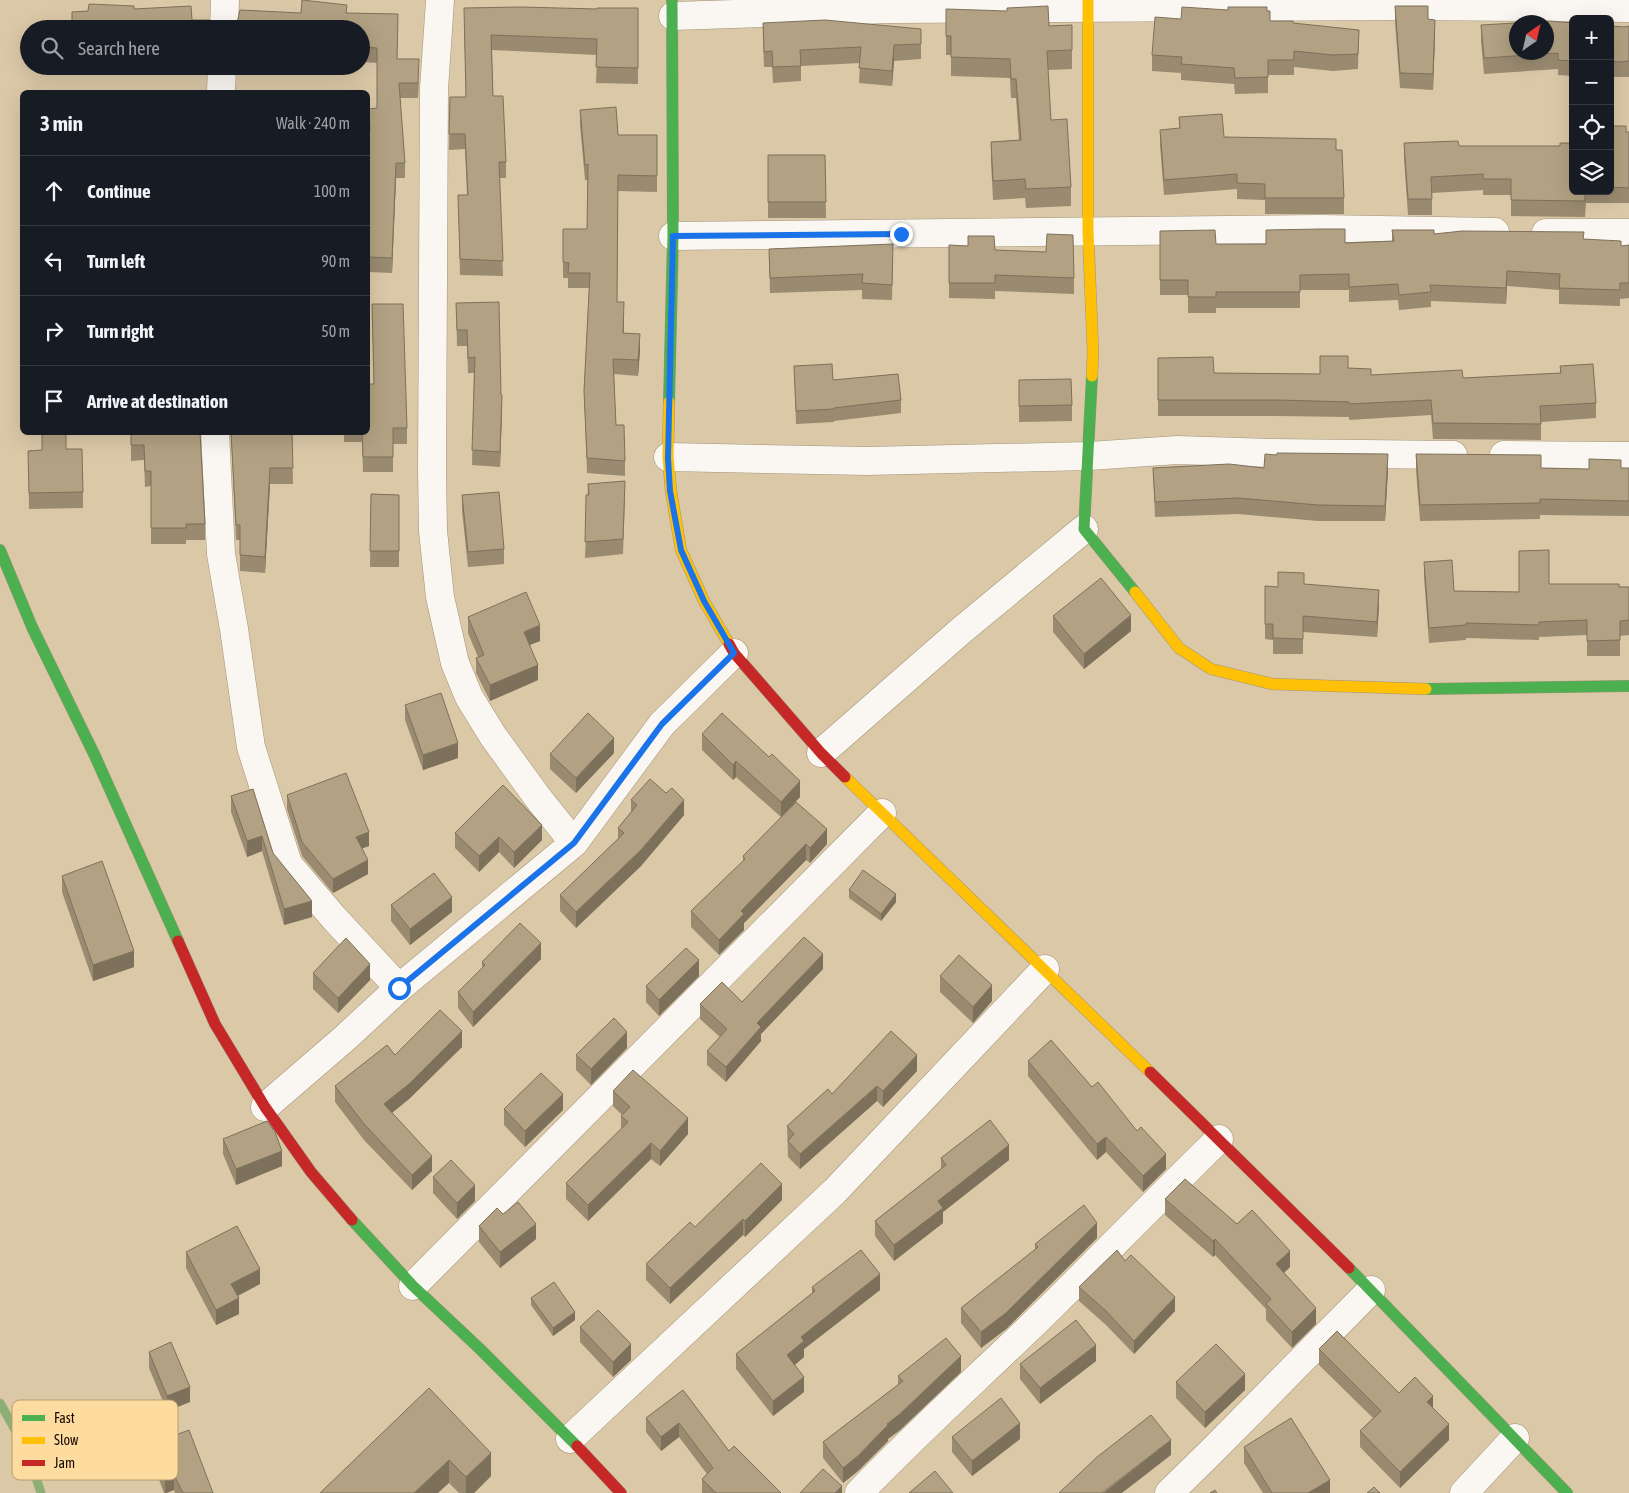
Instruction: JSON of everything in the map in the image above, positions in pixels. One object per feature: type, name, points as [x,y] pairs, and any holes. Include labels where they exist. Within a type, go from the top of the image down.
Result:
[{"type":"street","points":[[224,20],[225,0]]},
{"type":"street","points":[[440,0],[434,89],[432,470],[433,531],[440,597],[456,663],[469,697],[493,736],[538,798],[574,843]]},
{"type":"street","points":[[1088,4],[1088,231],[1093,352],[1084,530],[1179,648],[1210,669],[1272,684],[1435,689],[1629,686]]},
{"type":"street","points":[[1567,1493],[1371,1290],[1219,1139],[821,753],[734,653],[704,601],[681,550],[670,491],[668,458],[673,236],[673,8],[890,9],[1088,4],[1629,8]]},
{"type":"street","points":[[222,75],[222,90]]},
{"type":"street","points":[[673,236],[1320,229],[1629,232]]},
{"type":"street","points":[[215,435],[220,554],[234,629],[251,747],[288,864],[334,918],[399,988]]},
{"type":"street","points":[[668,458],[867,461],[1089,456],[1177,450],[1271,453],[1629,456]]},
{"type":"street","points":[[821,753],[963,629],[1084,530]]},
{"type":"street","points":[[0,550],[32,628],[95,756],[215,1024],[265,1107],[311,1172],[364,1233],[413,1286],[480,1349],[621,1493]]},
{"type":"street","points":[[265,1107],[345,1038],[399,988],[574,843],[662,724],[734,653]]},
{"type":"street","points":[[413,1286],[882,813]]},
{"type":"street","points":[[570,1439],[835,1191],[1045,969]]},
{"type":"street","points":[[859,1493],[1055,1303],[1219,1139]]},
{"type":"street","points":[[1169,1493],[1212,1452],[1371,1290]]},
{"type":"street","points":[[1464,1493],[1515,1438]]},
{"type":"building","points":[[302,0],[347,5],[346,13],[398,14],[397,59],[419,59],[418,83],[399,83],[405,163],[396,163],[392,258],[370,257],[370,109],[377,108],[377,48],[370,48],[370,20],[238,20],[240,10],[301,13]]},
{"type":"building","points":[[89,4],[134,6],[134,9],[191,6],[192,20],[72,20],[72,12],[88,11]]},
{"type":"building","points":[[1048,6],[1049,26],[1072,25],[1072,50],[1047,51],[1051,120],[1067,119],[1071,187],[1026,189],[1025,179],[993,181],[991,142],[1021,140],[1016,79],[1011,79],[1010,59],[951,57],[951,36],[946,36],[946,9],[1007,11],[1007,8]]},
{"type":"building","points":[[1395,6],[1428,6],[1428,19],[1435,20],[1433,74],[1400,73]]},
{"type":"building","points":[[1182,7],[1228,10],[1228,7],[1267,7],[1267,11],[1270,11],[1270,21],[1293,21],[1293,23],[1359,30],[1358,54],[1333,55],[1294,51],[1294,60],[1268,60],[1268,77],[1235,78],[1234,68],[1181,64],[1182,57],[1152,55],[1155,17],[1181,19]]},
{"type":"building","points":[[464,8],[638,8],[638,68],[596,67],[597,39],[491,35],[493,96],[503,96],[506,162],[499,162],[503,261],[460,259],[458,195],[468,195],[465,134],[449,134],[450,97],[466,97]]},
{"type":"building","points":[[825,20],[921,29],[921,44],[894,45],[892,71],[859,68],[861,47],[800,50],[801,66],[773,67],[772,51],[764,52],[763,23]]},
{"type":"building","points":[[1554,21],[1569,23],[1569,61],[1558,60],[1558,53],[1554,53]]},
{"type":"building","points":[[1509,23],[1509,56],[1484,58],[1481,25]]},
{"type":"building","points":[[1614,26],[1629,26],[1629,61],[1614,61]]},
{"type":"building","points":[[616,107],[618,135],[657,135],[657,176],[618,175],[617,302],[624,302],[623,333],[640,334],[638,360],[613,359],[616,425],[624,425],[625,461],[587,458],[584,391],[590,273],[568,273],[569,263],[563,262],[563,229],[587,229],[588,164],[585,165],[580,110]]},
{"type":"building","points":[[1222,114],[1224,137],[1336,139],[1336,150],[1342,150],[1344,198],[1265,198],[1265,184],[1237,183],[1237,174],[1164,180],[1160,130],[1180,128],[1179,117]]},
{"type":"building","points":[[1614,126],[1626,126],[1626,132],[1629,132],[1629,188],[1614,187]]},
{"type":"building","points":[[1458,141],[1459,146],[1560,146],[1560,143],[1569,143],[1569,195],[1585,195],[1585,201],[1511,200],[1511,179],[1483,179],[1483,174],[1431,177],[1432,199],[1408,199],[1404,143]]},
{"type":"building","points":[[768,155],[825,155],[826,202],[768,202]]},
{"type":"building","points":[[1345,229],[1345,243],[1394,241],[1392,230],[1434,230],[1434,234],[1462,231],[1584,232],[1583,239],[1621,241],[1621,246],[1629,245],[1629,283],[1620,283],[1620,290],[1559,288],[1560,274],[1507,271],[1506,288],[1430,285],[1431,292],[1399,295],[1398,284],[1349,287],[1349,274],[1300,275],[1300,292],[1216,292],[1216,297],[1188,297],[1188,280],[1160,280],[1160,231],[1215,230],[1216,244],[1266,244],[1266,230]]},
{"type":"building","points":[[1047,234],[1073,235],[1074,278],[995,275],[995,283],[949,283],[949,245],[968,246],[968,236],[994,236],[995,250],[1046,252]]},
{"type":"building","points":[[893,244],[892,285],[862,283],[863,274],[770,278],[769,249]]},
{"type":"building","points":[[499,302],[502,395],[500,452],[472,450],[475,357],[468,358],[467,330],[457,330],[456,303]]},
{"type":"building","points":[[372,304],[403,304],[407,428],[393,428],[393,457],[363,457],[362,435],[370,435],[370,384],[374,384]]},
{"type":"building","points":[[1320,356],[1348,356],[1348,368],[1371,369],[1371,375],[1462,370],[1463,378],[1561,373],[1560,366],[1593,364],[1596,403],[1540,406],[1541,424],[1433,423],[1431,400],[1349,404],[1349,402],[1277,400],[1158,400],[1158,358],[1213,357],[1214,373],[1320,374]]},
{"type":"building","points":[[832,364],[833,380],[898,374],[901,400],[834,409],[796,411],[794,366]]},
{"type":"building","points":[[1071,379],[1072,405],[1019,406],[1019,380]]},
{"type":"building","points":[[42,435],[66,435],[66,449],[82,449],[83,492],[29,493],[28,451],[42,450]]},
{"type":"building","points":[[131,435],[200,435],[205,524],[186,524],[186,528],[151,528],[151,471],[145,471],[144,445],[131,445]]},
{"type":"building","points":[[231,435],[292,435],[293,468],[270,468],[265,557],[240,555],[240,525],[236,525]]},
{"type":"building","points":[[1277,453],[1388,454],[1385,506],[1318,505],[1238,498],[1155,502],[1153,468],[1229,464],[1264,468],[1265,454],[1277,455]]},
{"type":"building","points":[[1416,454],[1541,455],[1541,468],[1589,469],[1589,459],[1621,460],[1621,468],[1629,468],[1629,501],[1540,499],[1540,503],[1420,505]]},
{"type":"building","points":[[625,481],[623,539],[585,542],[586,495],[589,495],[588,484]]},
{"type":"building","points":[[499,492],[504,549],[468,552],[462,495]]},
{"type":"building","points":[[371,494],[399,495],[399,551],[370,551]]},
{"type":"building","points":[[1549,550],[1549,584],[1619,584],[1619,587],[1629,587],[1629,620],[1620,621],[1620,640],[1587,641],[1587,620],[1539,622],[1539,625],[1466,623],[1466,625],[1429,628],[1424,562],[1452,560],[1454,591],[1519,592],[1519,551]]},
{"type":"building","points":[[1278,572],[1304,573],[1304,584],[1379,590],[1377,622],[1303,616],[1303,639],[1273,638],[1273,624],[1265,624],[1265,586],[1278,587]]},
{"type":"building","points":[[1101,578],[1131,615],[1084,654],[1053,616]]},
{"type":"building","points":[[526,592],[540,625],[524,632],[538,665],[490,685],[476,658],[484,655],[468,617]]},
{"type":"building","points":[[441,693],[458,743],[423,755],[405,705]]},
{"type":"building","points":[[588,713],[614,738],[576,778],[550,754]]},
{"type":"building","points":[[722,713],[769,757],[772,754],[800,781],[781,802],[736,761],[733,765],[702,734]]},
{"type":"building","points":[[346,773],[369,832],[356,837],[368,860],[333,879],[302,842],[287,795]]},
{"type":"building","points":[[650,779],[666,793],[672,788],[684,800],[641,850],[576,912],[560,895],[624,833],[618,828],[637,805],[631,800]]},
{"type":"building","points":[[503,785],[542,825],[514,852],[499,837],[479,856],[455,833]]},
{"type":"building","points":[[253,789],[273,853],[312,901],[284,909],[262,836],[247,841],[231,796]]},
{"type":"building","points":[[796,802],[827,829],[810,848],[806,844],[741,911],[744,914],[719,940],[691,911],[745,859],[743,856]]},
{"type":"building","points":[[102,861],[134,951],[93,965],[62,876]]},
{"type":"building","points":[[863,870],[896,894],[881,914],[849,890]]},
{"type":"building","points":[[434,873],[452,897],[410,929],[391,905]]},
{"type":"building","points":[[520,923],[541,943],[473,1012],[458,992],[485,965],[482,962]]},
{"type":"building","points":[[804,937],[823,954],[757,1023],[761,1027],[726,1067],[707,1051],[727,1029],[700,1004],[722,982],[742,1002]]},
{"type":"building","points":[[346,938],[370,964],[338,998],[313,973]]},
{"type":"building","points":[[686,948],[699,960],[659,1000],[646,986]]},
{"type":"building","points":[[959,955],[992,985],[973,1007],[940,976]]},
{"type":"building","points":[[440,1010],[462,1031],[409,1084],[384,1104],[432,1156],[412,1175],[364,1124],[335,1086],[387,1045],[395,1055]]},
{"type":"building","points":[[614,1018],[627,1032],[591,1069],[576,1055]]},
{"type":"building","points":[[891,1031],[917,1055],[883,1091],[877,1086],[800,1154],[788,1141],[794,1134],[787,1126],[828,1089],[832,1094]]},
{"type":"building","points":[[1051,1040],[1092,1087],[1098,1082],[1137,1131],[1141,1127],[1166,1154],[1143,1176],[1106,1137],[1097,1144],[1028,1061]]},
{"type":"building","points":[[633,1070],[688,1118],[660,1151],[651,1143],[588,1205],[566,1183],[628,1122],[621,1116],[630,1107],[613,1091]]},
{"type":"building","points":[[541,1073],[563,1094],[525,1131],[504,1109]]},
{"type":"building","points":[[990,1120],[1009,1145],[938,1201],[943,1208],[894,1245],[875,1221],[946,1165],[941,1158]]},
{"type":"building","points":[[267,1121],[275,1132],[282,1151],[236,1169],[223,1139]]},
{"type":"building","points":[[451,1160],[475,1185],[457,1203],[433,1177]]},
{"type":"building","points":[[761,1163],[782,1184],[745,1221],[743,1219],[670,1288],[646,1264],[690,1222],[695,1227]]},
{"type":"building","points":[[1185,1179],[1237,1224],[1252,1210],[1290,1251],[1276,1264],[1316,1308],[1292,1332],[1266,1304],[1271,1299],[1215,1239],[1213,1241],[1165,1199]]},
{"type":"building","points":[[518,1202],[536,1224],[500,1252],[479,1226],[497,1208],[503,1214]]},
{"type":"building","points":[[1084,1205],[1097,1223],[1006,1313],[981,1332],[961,1308],[1038,1247],[1035,1244]]},
{"type":"building","points":[[237,1226],[260,1269],[231,1284],[239,1298],[216,1310],[186,1252]]},
{"type":"building","points":[[861,1250],[880,1274],[801,1337],[804,1341],[787,1355],[804,1377],[773,1401],[736,1354],[815,1291],[812,1287]]},
{"type":"building","points":[[1117,1250],[1125,1261],[1131,1255],[1175,1297],[1134,1341],[1106,1311],[1079,1287]]},
{"type":"building","points":[[554,1282],[575,1312],[553,1328],[531,1298]]},
{"type":"building","points":[[598,1310],[631,1344],[613,1362],[580,1327]]},
{"type":"building","points":[[1076,1320],[1096,1345],[1040,1388],[1020,1364]]},
{"type":"building","points":[[1337,1331],[1399,1393],[1415,1377],[1433,1396],[1427,1402],[1449,1424],[1400,1472],[1360,1431],[1381,1411],[1319,1349]]},
{"type":"building","points":[[946,1338],[961,1356],[887,1424],[858,1456],[843,1468],[823,1442],[903,1381],[898,1376]]},
{"type":"building","points":[[171,1342],[190,1387],[167,1396],[149,1352]]},
{"type":"building","points":[[1216,1344],[1245,1374],[1205,1412],[1176,1382]]},
{"type":"building","points":[[429,1388],[491,1453],[466,1477],[449,1460],[414,1493],[320,1493]]},
{"type":"building","points":[[683,1390],[729,1451],[734,1446],[781,1493],[716,1493],[702,1479],[713,1468],[679,1423],[661,1437],[646,1418]]},
{"type":"building","points":[[1001,1398],[1020,1423],[972,1461],[952,1437]]},
{"type":"building","points":[[1151,1415],[1171,1440],[1103,1493],[1059,1493],[1097,1457]]},
{"type":"building","points":[[1291,1418],[1330,1480],[1308,1493],[1272,1493],[1244,1447]]},
{"type":"building","points":[[189,1430],[213,1493],[183,1493],[176,1480],[178,1434]]},
{"type":"building","points":[[823,1469],[842,1486],[835,1493],[800,1493]]},
{"type":"building","points":[[935,1471],[953,1493],[909,1493]]},
{"type":"building","points":[[1374,1487],[1380,1493],[1367,1493]]},
{"type":"waterway","points":[[0,1403],[12,1424]]},
{"type":"waterway","points":[[37,1480],[41,1493]]},
{"type":"traffic: fast","points":[[669,402],[673,236],[672,0]]},
{"type":"traffic: fast","points":[[1092,376],[1084,529],[1135,592]]},
{"type":"traffic: fast","points":[[0,550],[32,627],[95,756],[178,941]]},
{"type":"traffic: fast","points":[[1426,689],[1629,686]]},
{"type":"traffic: fast","points":[[352,1220],[413,1286],[480,1349],[577,1446]]},
{"type":"traffic: fast","points":[[1349,1268],[1567,1493]]},
{"type":"traffic: slow","points":[[1088,0],[1088,231],[1093,352],[1092,376]]},
{"type":"traffic: slow","points":[[669,402],[668,457],[671,491],[681,550],[704,601],[729,644]]},
{"type":"traffic: slow","points":[[1135,592],[1179,648],[1211,669],[1272,684],[1426,689]]},
{"type":"traffic: slow","points":[[845,777],[1150,1072]]},
{"type":"traffic: jam","points":[[729,644],[734,653],[821,753],[845,777]]},
{"type":"traffic: jam","points":[[178,941],[215,1024],[265,1107],[311,1172],[352,1220]]},
{"type":"traffic: jam","points":[[1150,1072],[1349,1268]]},
{"type":"traffic: jam","points":[[577,1446],[621,1493]]},
{"type":"route","points":[[399,988],[574,843],[662,724],[734,653],[704,601],[681,550],[670,491],[668,458],[673,236],[901,234]]}]
